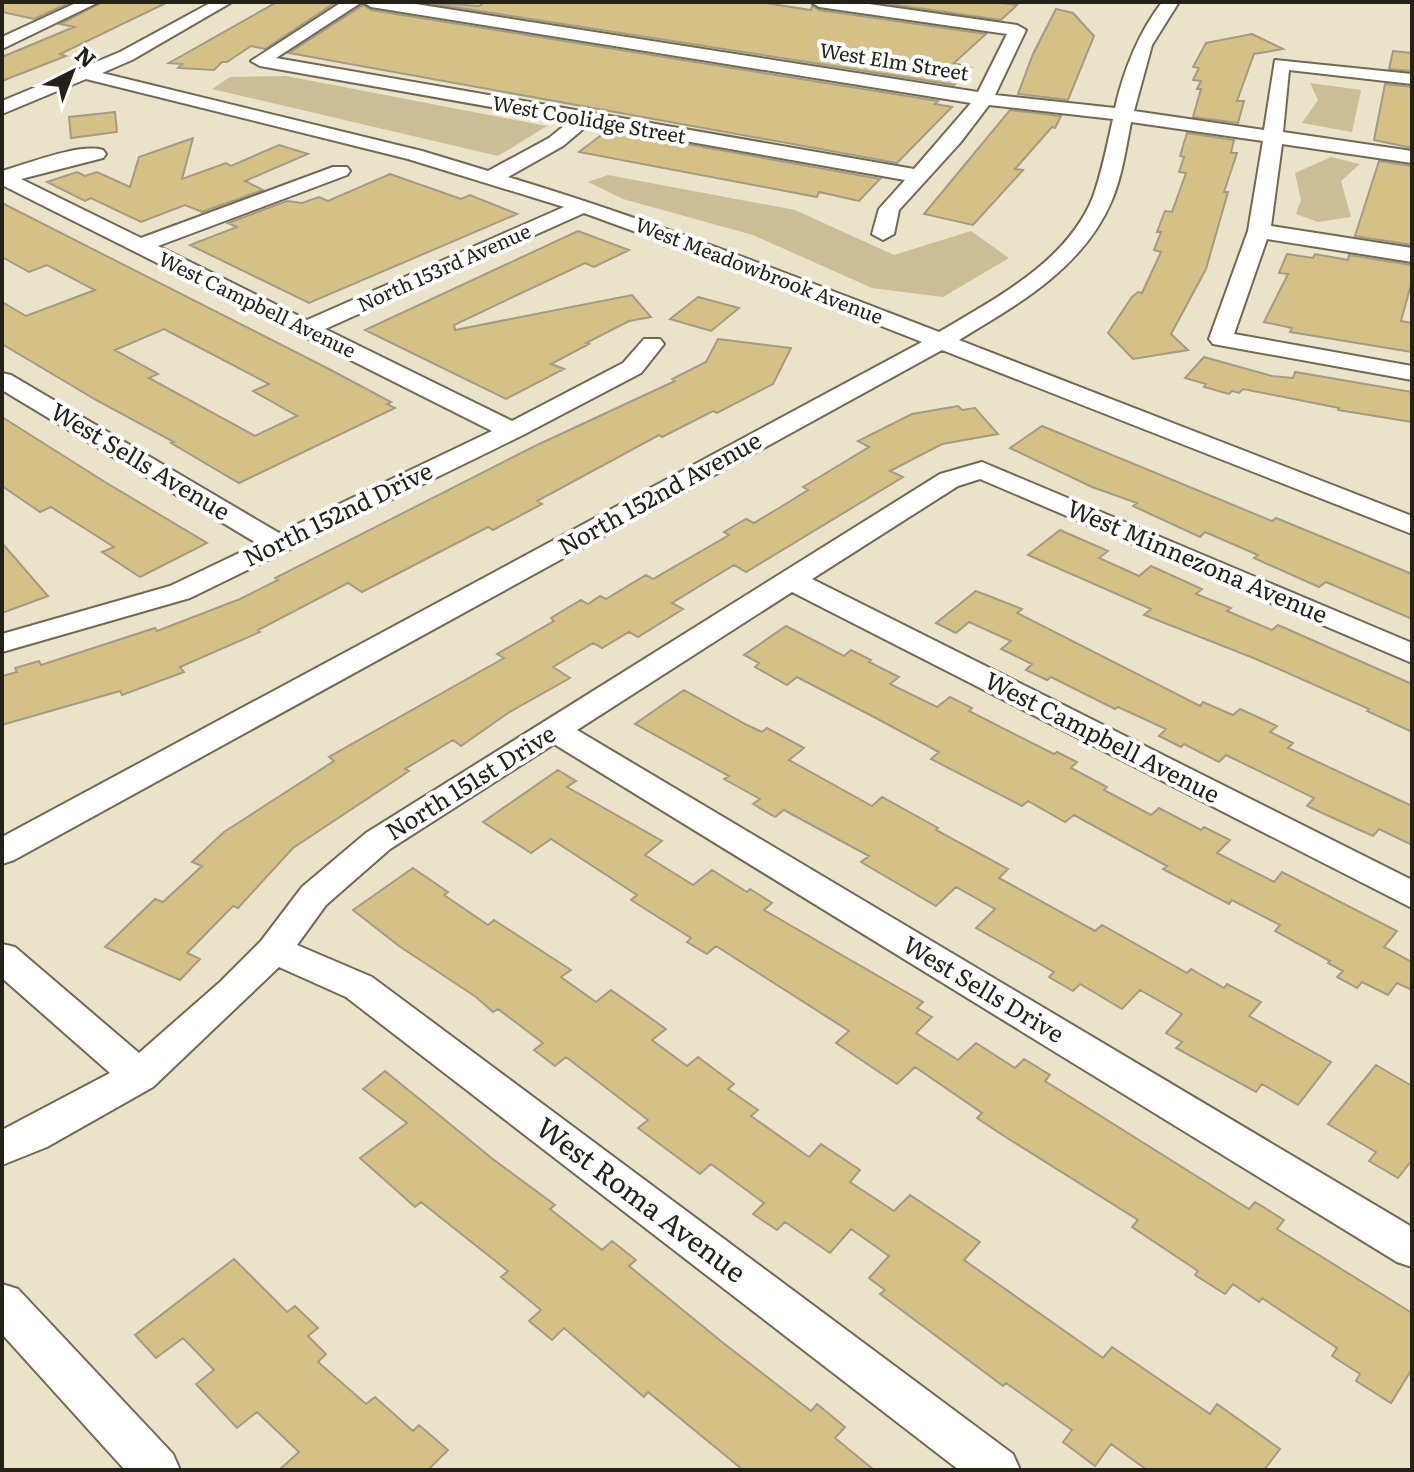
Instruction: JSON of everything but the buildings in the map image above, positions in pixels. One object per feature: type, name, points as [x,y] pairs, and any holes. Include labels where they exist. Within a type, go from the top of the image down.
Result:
[{"type":"street","points":[[2,44],[91,2]]},
{"type":"street","points":[[2,108],[86,74],[166,36],[224,2]]},
{"type":"street","name":"West Coolidge Street","points":[[354,2],[260,61],[919,176]]},
{"type":"street","name":"West Elm Street","points":[[371,2],[984,99],[1124,115],[1412,157]]},
{"type":"street","points":[[819,2],[1017,30],[984,99],[889,209],[883,234]]},
{"type":"street","name":"North 152nd Avenue","points":[[2,852],[941,341],[1010,298],[1041,275],[1071,245],[1102,199],[1144,43],[1171,2]]},
{"type":"street","points":[[2,25],[34,31]]},
{"type":"street","points":[[1412,79],[1281,64],[1266,200],[1259,231],[1221,339],[1412,373]]},
{"type":"street","name":"West Meadowbrook Avenue","points":[[86,74],[346,137],[492,177],[583,206],[729,258],[1412,526]]},
{"type":"street","points":[[492,177],[556,142],[584,119]]},
{"type":"street","points":[[2,178],[54,162],[96,154]]},
{"type":"street","points":[[139,246],[340,171]]},
{"type":"street","name":"West Campbell Avenue","points":[[2,178],[512,431]]},
{"type":"street","name":"North 153rd Avenue","points":[[306,329],[583,206]]},
{"type":"street","points":[[1259,231],[1412,255]]},
{"type":"street","name":"North 152nd Drive","points":[[2,643],[180,592],[512,431],[632,368],[652,344]]},
{"type":"street","name":"West Sells Avenue","points":[[2,380],[278,544]]},
{"type":"street","name":"North 151st Drive","points":[[2,1148],[33,1135],[139,1076],[180,1042],[274,950],[314,896],[378,841],[949,480],[982,470]]},
{"type":"street","name":"West Minnezona Avenue","points":[[982,470],[1412,654]]},
{"type":"street","name":"West Campbell Avenue","points":[[791,580],[1412,895]]},
{"type":"street","name":"West Sells Drive","points":[[554,730],[1412,1249]]},
{"type":"street","name":"West Roma Avenue","points":[[274,950],[359,987],[996,1470]]},
{"type":"street","points":[[2,957],[139,1076]]},
{"type":"street","points":[[2,1303],[156,1470]]},
{"type":"shaded area","points":[[286,76],[547,126],[498,156],[212,89],[230,77]]},
{"type":"shaded area","points":[[1310,83],[1361,90],[1352,132],[1302,123],[1318,100]]},
{"type":"shaded area","points":[[1331,157],[1360,164],[1341,181],[1351,217],[1318,222],[1296,214],[1301,200],[1295,173]]},
{"type":"shaded area","points":[[608,175],[795,210],[894,255],[971,231],[1009,258],[943,297],[872,288],[753,235],[623,199],[588,182]]}]
